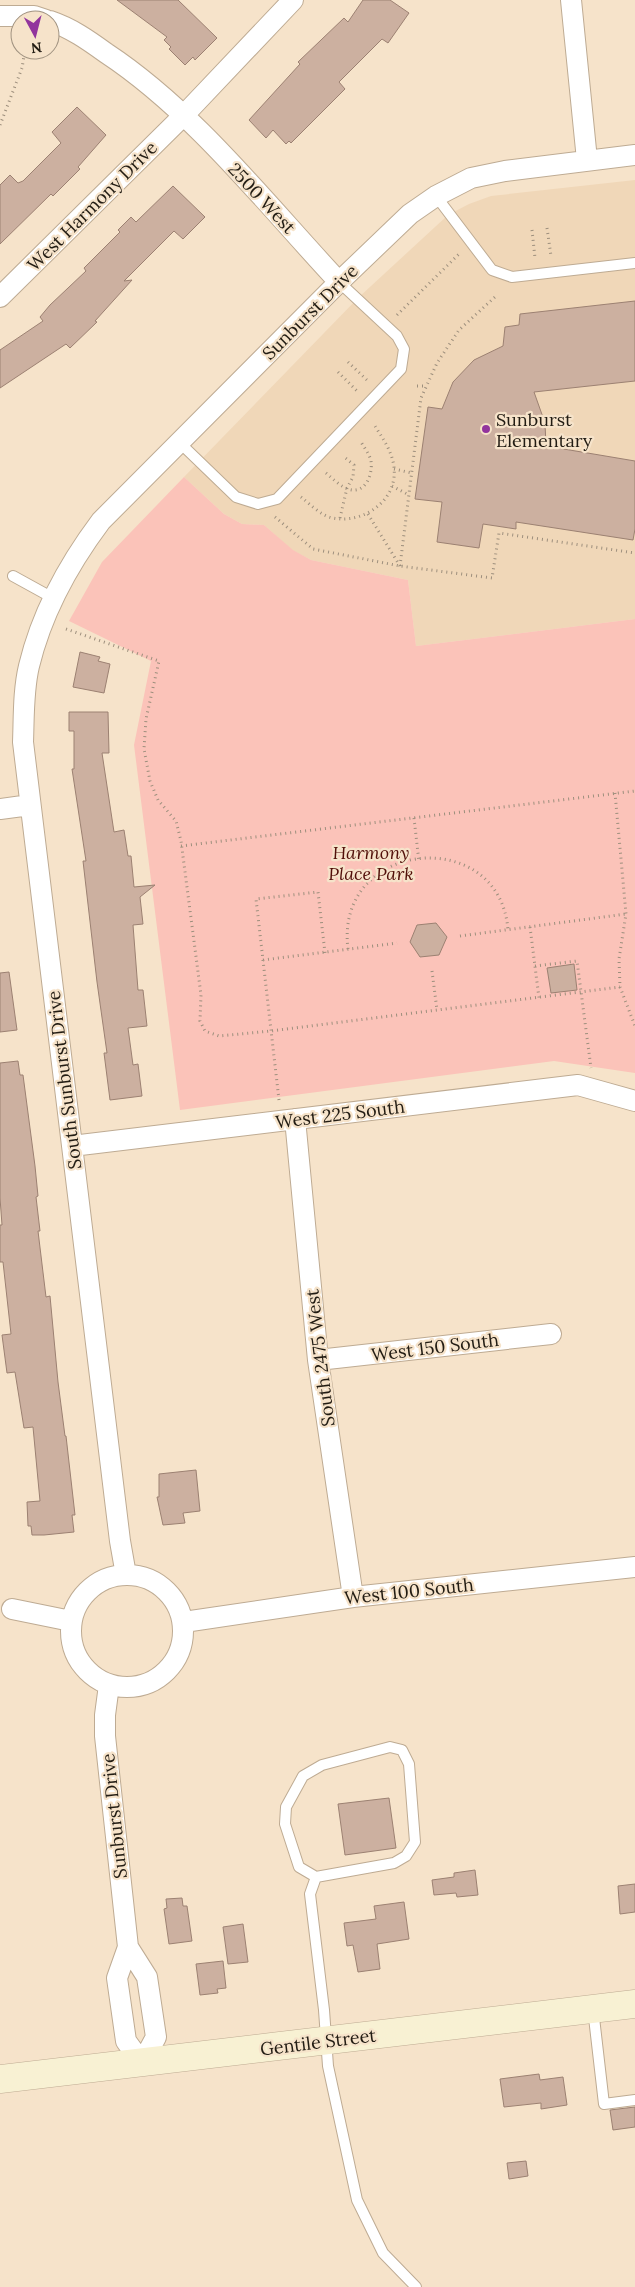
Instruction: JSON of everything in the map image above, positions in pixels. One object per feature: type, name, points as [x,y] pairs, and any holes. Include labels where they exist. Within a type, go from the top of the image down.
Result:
[{"type":"main road","name":"Gentile Street","points":[[0,2079],[593,2008],[635,2008]]},
{"type":"street","name":"West Harmony Drive","points":[[0,297],[184,115],[293,0]]},
{"type":"street","points":[[571,0],[587,160]]},
{"type":"street","name":"2500 West","points":[[60,25],[69,28],[127,67],[184,115],[340,282]]},
{"type":"street","name":"Sunburst Drive","points":[[55,594],[81,548],[101,521],[410,214],[436,196],[471,178],[506,171],[635,155]]},
{"type":"street","name":"South Sunburst Drive","points":[[55,594],[41,624],[28,668],[23,742],[119,1531],[126,1575]]},
{"type":"street","points":[[0,809],[30,805]]},
{"type":"street","name":"West 225 South","points":[[72,1146],[578,1085],[635,1101]]},
{"type":"street","name":"South 2475 West","points":[[296,1119],[318,1360],[353,1597]]},
{"type":"street","name":"West 150 South","points":[[318,1360],[551,1334]]},
{"type":"street","name":"West 100 South","points":[[184,1622],[353,1597],[635,1567]]},
{"type":"street","points":[[126,1575],[143,1577],[157,1583],[170,1593],[184,1622],[183,1641],[177,1660],[164,1674],[147,1684],[128,1688],[109,1685],[95,1678],[79,1660],[70,1637],[71,1621],[78,1603],[90,1588],[108,1578],[126,1575]]},
{"type":"street","points":[[12,1609],[71,1621]]},
{"type":"street","name":"Sunburst Drive","points":[[109,1685],[105,1714],[105,1736],[128,1946],[117,1978],[126,2041],[142,2062],[156,2037],[147,1977],[128,1946]]},
{"type":"lane","points":[[436,196],[492,270],[512,277],[635,263]]},
{"type":"lane","points":[[179,442],[236,497],[258,504],[277,499],[401,369],[404,349],[398,336],[340,282]]},
{"type":"lane","points":[[13,576],[55,594]]},
{"type":"lane","points":[[390,1747],[402,1750],[409,1764],[415,1842],[406,1856],[394,1863],[316,1877],[299,1867],[285,1824],[286,1807],[303,1776],[322,1765],[390,1747]]},
{"type":"lane","points":[[316,1877],[310,1894],[328,2066],[357,2200],[383,2253],[416,2287]]},
{"type":"lane","points":[[593,2008],[604,2104],[635,2100]]},
{"type":"path","points":[[0,124],[23,60]]},
{"type":"path","points":[[547,228],[551,256]]},
{"type":"path","points":[[532,230],[535,258]]},
{"type":"path","points":[[397,314],[459,254]]},
{"type":"path","points":[[400,566],[421,398],[438,363],[460,330],[495,297]]},
{"type":"path","points":[[348,362],[369,382]]},
{"type":"path","points":[[338,372],[358,392]]},
{"type":"path","points":[[417,386],[427,386]]},
{"type":"path","points":[[301,497],[317,510],[332,518],[352,518],[368,514],[383,503],[392,486],[394,469],[390,449],[375,426]]},
{"type":"path","points":[[326,473],[346,488],[362,489],[369,481],[371,460],[360,440]]},
{"type":"path","points":[[340,518],[346,488],[353,477],[354,465],[344,456]]},
{"type":"path","points":[[394,469],[412,472]]},
{"type":"path","points":[[392,486],[409,495]]},
{"type":"path","points":[[368,514],[400,566]]},
{"type":"path","points":[[275,517],[313,549],[400,566],[492,578],[499,533],[635,553]]},
{"type":"path","points":[[66,629],[159,661],[146,719],[144,749],[150,781],[158,800],[176,821],[182,846],[201,995],[200,1020],[205,1031],[218,1036],[271,1031],[620,987]]},
{"type":"path","points":[[182,846],[635,791]]},
{"type":"path","points":[[615,793],[626,914],[619,960],[620,987],[635,1026]]},
{"type":"path","points":[[414,818],[419,860]]},
{"type":"path","points":[[348,949],[346,936],[349,914],[357,897],[378,873],[404,861],[434,856],[463,864],[483,876],[499,898],[507,916],[508,930]]},
{"type":"path","points":[[279,1100],[256,899],[318,892],[325,953]]},
{"type":"path","points":[[460,936],[626,914]]},
{"type":"path","points":[[530,927],[538,998]]},
{"type":"path","points":[[263,960],[397,943]]},
{"type":"path","points":[[535,966],[577,961],[591,1068]]},
{"type":"path","points":[[432,971],[437,1010]]},
{"type":"shaded area","points":[[635,180],[635,619],[416,646],[408,580],[311,560],[292,550],[264,525],[242,524],[224,514],[184,477],[358,298],[448,215],[469,204],[491,196]]},
{"type":"green space","name":"Harmony Place Park","points":[[184,477],[224,514],[242,524],[264,525],[293,550],[311,560],[408,580],[416,646],[635,619],[635,1073],[554,1061],[180,1110],[134,745],[151,661],[69,621],[102,562]]},
{"type":"building","points":[[117,0],[178,0],[217,38],[195,60],[193,57],[185,65],[169,49],[171,47],[164,40],[167,37]]},
{"type":"building","points":[[363,0],[390,0],[409,13],[388,43],[382,39],[339,82],[345,89],[291,143],[289,141],[286,144],[273,130],[266,138],[249,120],[300,64],[298,62],[344,18],[348,22]]},
{"type":"building","points":[[77,107],[106,135],[78,167],[80,169],[53,196],[51,194],[0,244],[0,185],[10,175],[18,183],[23,181],[61,143],[52,132]]},
{"type":"building","points":[[173,186],[205,217],[183,239],[174,231],[124,281],[132,280],[95,321],[97,322],[70,348],[66,344],[0,388],[0,350],[43,321],[40,317],[86,271],[84,268],[120,232],[118,230],[131,217],[136,222]]},
{"type":"building","name":"Sunburst Elementary","points":[[635,301],[635,381],[534,392],[545,423],[546,446],[635,461],[635,529],[633,540],[516,522],[516,529],[483,524],[479,548],[437,542],[442,502],[415,499],[428,407],[442,409],[453,382],[474,360],[503,346],[505,327],[519,325],[520,314]]},
{"type":"building","points":[[80,652],[100,657],[98,661],[110,664],[104,693],[73,687]]},
{"type":"building","points":[[69,712],[108,712],[109,753],[102,753],[114,832],[124,830],[128,856],[131,856],[134,887],[155,885],[140,897],[143,924],[133,925],[138,990],[143,990],[147,1026],[128,1028],[133,1065],[138,1064],[142,1096],[110,1100],[104,1053],[107,1053],[83,861],[86,861],[72,769],[74,769],[74,731],[69,731]]},
{"type":"building","points":[[436,923],[447,937],[439,955],[420,957],[410,942],[417,925]]},
{"type":"building","points":[[574,964],[577,990],[551,993],[547,968]]},
{"type":"building","points":[[9,972],[17,1030],[0,1032],[0,973]]},
{"type":"building","points":[[18,1061],[20,1075],[23,1075],[35,1166],[40,1231],[38,1231],[46,1297],[50,1296],[58,1382],[75,1515],[72,1515],[74,1532],[44,1535],[32,1535],[31,1526],[28,1526],[27,1502],[40,1501],[33,1427],[24,1428],[15,1372],[7,1373],[2,1335],[11,1334],[3,1262],[0,1262],[0,1225],[2,1225],[0,1198],[0,1063]]},
{"type":"building","points":[[196,1470],[200,1511],[183,1513],[185,1523],[163,1525],[157,1497],[159,1497],[159,1474]]},
{"type":"building","points":[[389,1798],[396,1848],[345,1855],[338,1804]]},
{"type":"building","points":[[475,1870],[478,1895],[457,1897],[456,1893],[434,1895],[432,1880],[454,1877],[454,1873]]},
{"type":"building","points":[[635,1884],[635,1912],[620,1914],[618,1886]]},
{"type":"building","points":[[182,1898],[183,1906],[187,1906],[192,1941],[169,1944],[164,1909],[167,1908],[166,1899]]},
{"type":"building","points":[[404,1902],[409,1939],[377,1944],[380,1969],[358,1972],[353,1945],[347,1946],[344,1923],[376,1919],[374,1906]]},
{"type":"building","points":[[243,1924],[248,1962],[228,1964],[223,1927]]},
{"type":"building","points":[[223,1961],[226,1988],[217,1989],[218,1993],[200,1995],[196,1964]]},
{"type":"building","points":[[539,2074],[540,2080],[563,2077],[567,2105],[541,2109],[541,2103],[504,2107],[500,2079]]},
{"type":"building","points":[[635,2107],[635,2127],[613,2130],[610,2110]]},
{"type":"building","points":[[526,2161],[528,2176],[509,2179],[507,2163]]},
{"type":"place","name":"Sunburst Elementary","points":[[486,429]]}]
